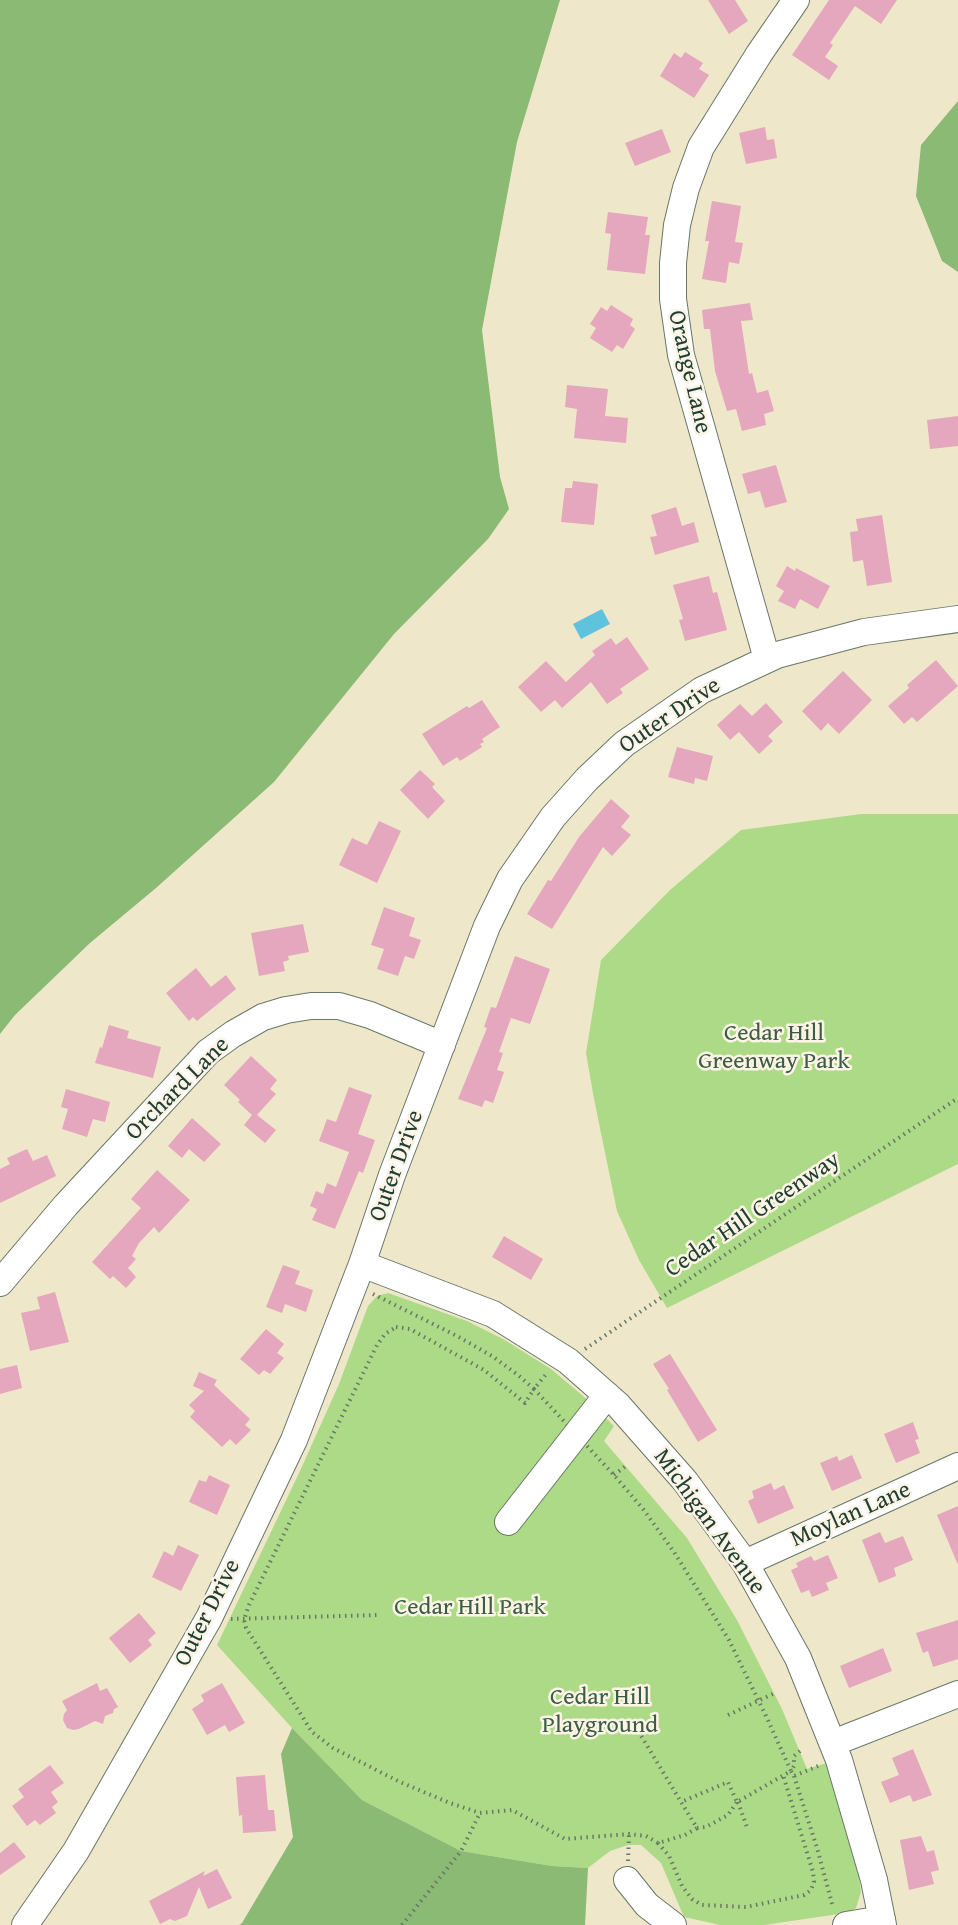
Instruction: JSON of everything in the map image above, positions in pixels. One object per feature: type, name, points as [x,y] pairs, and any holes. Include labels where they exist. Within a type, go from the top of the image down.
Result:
[{"type":"street","name":"Orange Lane","points":[[767,659],[681,355],[673,299],[674,263],[677,225],[686,188],[701,147],[796,0]]},
{"type":"street","name":"Outer Drive","points":[[25,1925],[76,1851],[135,1751],[212,1612],[294,1440],[358,1275],[392,1175],[487,926],[510,879],[553,817],[587,779],[636,734],[702,690],[767,659],[864,632],[958,619]]},
{"type":"street","name":"Orchard Lane","points":[[0,1283],[66,1205],[208,1052],[263,1017],[310,1006],[339,1006],[370,1015],[442,1046]]},
{"type":"street","name":"Michigan Avenue","points":[[358,1275],[493,1314],[564,1358],[618,1405],[685,1480],[745,1563],[798,1658],[836,1751],[861,1831],[883,1922]]},
{"type":"street","points":[[508,1522],[606,1395]]},
{"type":"street","name":"Moylan Lane","points":[[745,1563],[958,1466]]},
{"type":"street","points":[[836,1751],[958,1694]]},
{"type":"street","points":[[627,1880],[647,1905],[673,1925]]},
{"type":"street","points":[[841,1919],[883,1922]]},
{"type":"path","name":"Cedar Hill Greenway","points":[[534,1389],[564,1358],[958,1098]]},
{"type":"path","points":[[358,1275],[492,1356],[518,1375],[576,1434],[643,1509],[674,1552],[729,1640],[759,1701],[794,1776],[841,1919]]},
{"type":"path","points":[[534,1389],[525,1403],[484,1370],[410,1329],[396,1327],[385,1334],[377,1345],[263,1576],[244,1620],[246,1628],[312,1732],[333,1748],[400,1782],[480,1813],[512,1810],[566,1839],[629,1834],[646,1836],[658,1844],[669,1856],[682,1886],[693,1899],[702,1905],[746,1907],[804,1895],[811,1890],[814,1882],[813,1872],[783,1775]]},
{"type":"path","points":[[614,1475],[627,1464]]},
{"type":"path","points":[[212,1612],[223,1619],[244,1620],[377,1615]]},
{"type":"path","points":[[728,1715],[775,1693]]},
{"type":"path","points":[[631,1726],[641,1729],[640,1734],[697,1828]]},
{"type":"path","points":[[658,1844],[685,1835],[697,1828],[706,1827],[728,1815],[737,1802],[791,1771],[794,1767],[794,1756],[800,1751]]},
{"type":"path","points":[[794,1776],[836,1751]]},
{"type":"path","points":[[681,1802],[728,1782],[748,1830]]},
{"type":"path","points":[[402,1925],[461,1851],[480,1813]]},
{"type":"green space","points":[[0,0],[560,0],[517,142],[482,330],[500,477],[509,509],[488,539],[394,634],[274,782],[156,888],[90,943],[15,1015],[0,1034]]},
{"type":"green space","points":[[958,101],[958,272],[942,261],[916,196],[921,145]]},
{"type":"green space","name":"Cedar Hill Greenway Park","points":[[861,814],[958,814],[958,1164],[667,1308],[639,1260],[617,1211],[594,1099],[586,1053],[601,960],[670,890],[741,830]]},
{"type":"green space","name":"Cedar Hill Park","points":[[388,1293],[467,1321],[503,1339],[551,1369],[614,1426],[604,1441],[687,1538],[737,1620],[782,1709],[807,1769],[827,1763],[859,1877],[861,1892],[856,1908],[839,1914],[764,1925],[720,1925],[684,1917],[661,1863],[641,1845],[628,1845],[610,1851],[588,1868],[552,1866],[461,1851],[362,1800],[292,1728],[217,1645],[339,1384],[368,1306],[377,1296]]},
{"type":"green space","points":[[292,1728],[362,1800],[461,1851],[552,1866],[588,1868],[585,1925],[239,1925],[293,1837],[281,1754]]},
{"type":"water","points":[[602,609],[610,624],[581,639],[573,624]]},
{"type":"building","points":[[708,0],[735,0],[748,21],[729,34]]},
{"type":"building","points":[[829,0],[897,0],[881,24],[855,6],[830,43],[833,45],[825,57],[838,66],[829,80],[792,55]]},
{"type":"building","points":[[685,52],[703,63],[699,69],[709,75],[694,98],[660,76],[674,53],[681,58]]},
{"type":"building","points":[[765,127],[767,140],[774,139],[777,158],[746,164],[739,133]]},
{"type":"building","points":[[662,129],[671,152],[635,166],[625,143]]},
{"type":"building","points":[[712,201],[741,206],[735,242],[743,243],[739,264],[729,262],[726,283],[702,279],[709,241],[705,241]]},
{"type":"building","points":[[608,212],[648,217],[645,235],[650,235],[645,274],[607,270],[611,234],[605,233]]},
{"type":"building","points":[[750,303],[753,320],[741,321],[749,374],[752,373],[757,393],[768,390],[774,411],[764,414],[766,425],[742,431],[736,409],[727,411],[715,371],[710,329],[704,329],[702,310]]},
{"type":"building","points":[[611,305],[633,319],[630,325],[635,329],[623,349],[617,345],[612,352],[590,338],[596,328],[590,324],[601,307],[607,311]]},
{"type":"building","points":[[567,385],[608,389],[605,416],[628,418],[626,443],[574,438],[577,409],[565,407]]},
{"type":"building","points":[[958,416],[958,446],[930,449],[927,420]]},
{"type":"building","points":[[776,465],[787,502],[765,508],[760,491],[748,494],[742,474]]},
{"type":"building","points":[[573,481],[598,484],[594,525],[561,522],[565,488],[572,488]]},
{"type":"building","points":[[676,507],[682,526],[694,522],[699,542],[655,555],[650,537],[657,536],[651,515]]},
{"type":"building","points":[[882,515],[892,582],[867,586],[863,560],[853,562],[850,532],[858,531],[856,519]]},
{"type":"building","points":[[787,566],[795,571],[796,568],[830,586],[818,609],[800,599],[795,609],[778,601],[784,591],[776,586]]},
{"type":"building","points":[[709,576],[713,593],[717,592],[727,630],[685,641],[679,620],[683,619],[673,585]]},
{"type":"building","points":[[627,637],[649,669],[620,689],[623,693],[607,704],[591,682],[562,708],[555,700],[541,712],[518,687],[546,661],[566,682],[595,655],[592,651],[611,638],[616,645]]},
{"type":"building","points":[[936,660],[958,686],[917,722],[912,717],[904,724],[888,706],[909,688],[907,685]]},
{"type":"building","points":[[843,671],[872,700],[839,734],[828,723],[821,731],[802,711]]},
{"type":"building","points":[[482,700],[500,727],[482,739],[484,742],[480,744],[482,747],[460,761],[457,757],[443,766],[422,734],[467,706],[469,708]]},
{"type":"building","points":[[766,703],[783,722],[768,736],[773,741],[759,754],[739,732],[730,740],[717,725],[740,704],[752,716]]},
{"type":"building","points":[[677,747],[713,756],[707,781],[695,778],[694,784],[668,777]]},
{"type":"building","points":[[420,770],[435,784],[432,787],[445,801],[428,819],[400,790]]},
{"type":"building","points":[[611,799],[630,816],[621,827],[631,835],[612,856],[603,847],[552,929],[527,914],[579,837]]},
{"type":"building","points":[[379,821],[401,831],[377,883],[339,865],[352,838],[367,845]]},
{"type":"building","points":[[384,907],[415,918],[409,936],[421,940],[414,959],[405,956],[398,976],[377,969],[384,949],[371,945]]},
{"type":"building","points":[[303,924],[309,952],[288,956],[289,960],[283,962],[285,971],[259,976],[251,933]]},
{"type":"building","points":[[515,956],[550,969],[530,1024],[511,1018],[499,1052],[503,1053],[497,1070],[504,1072],[493,1103],[485,1100],[482,1107],[458,1099],[487,1028],[484,1027],[491,1007],[496,1008]]},
{"type":"building","points":[[196,968],[211,987],[226,975],[236,989],[197,1021],[193,1017],[189,1021],[166,993]]},
{"type":"building","points":[[109,1025],[129,1031],[127,1038],[161,1047],[153,1078],[95,1063]]},
{"type":"building","points":[[251,1056],[277,1080],[270,1089],[276,1094],[257,1115],[276,1130],[265,1143],[244,1125],[252,1115],[224,1085]]},
{"type":"building","points":[[349,1087],[372,1095],[358,1134],[375,1140],[363,1173],[359,1171],[335,1229],[312,1220],[317,1209],[310,1206],[316,1191],[323,1194],[327,1183],[336,1187],[349,1152],[319,1141],[327,1119],[336,1122]]},
{"type":"building","points":[[66,1089],[110,1102],[105,1122],[93,1119],[87,1137],[62,1129],[68,1109],[61,1107]]},
{"type":"building","points":[[192,1118],[221,1144],[204,1162],[189,1149],[182,1158],[168,1146]]},
{"type":"building","points":[[27,1149],[33,1161],[47,1155],[56,1176],[0,1203],[0,1169],[10,1164],[7,1158]]},
{"type":"building","points":[[157,1170],[190,1200],[159,1233],[154,1227],[139,1243],[132,1256],[136,1259],[128,1268],[136,1277],[126,1288],[113,1276],[110,1279],[92,1262],[141,1208],[131,1199]]},
{"type":"building","points":[[504,1236],[543,1259],[531,1280],[492,1257]]},
{"type":"building","points":[[283,1265],[300,1271],[295,1284],[313,1290],[306,1312],[285,1304],[282,1313],[266,1307]]},
{"type":"building","points":[[55,1292],[69,1342],[30,1351],[21,1313],[40,1309],[37,1297]]},
{"type":"building","points":[[266,1329],[284,1344],[277,1353],[284,1358],[270,1374],[264,1370],[259,1375],[240,1359]]},
{"type":"building","points":[[670,1354],[717,1430],[698,1442],[653,1364]]},
{"type":"building","points":[[17,1365],[22,1388],[0,1394],[0,1369]]},
{"type":"building","points":[[199,1372],[217,1380],[214,1385],[250,1419],[245,1425],[251,1430],[236,1445],[230,1439],[222,1447],[190,1417],[195,1411],[189,1405],[204,1391],[193,1386]]},
{"type":"building","points":[[913,1422],[919,1439],[915,1440],[920,1453],[896,1463],[884,1434]]},
{"type":"building","points":[[852,1455],[862,1478],[832,1491],[820,1463],[837,1456],[839,1461]]},
{"type":"building","points":[[209,1475],[230,1485],[217,1515],[189,1502],[199,1480],[206,1482]]},
{"type":"building","points":[[771,1483],[774,1490],[784,1485],[794,1508],[758,1524],[748,1501],[754,1498],[752,1491]]},
{"type":"building","points":[[958,1506],[958,1565],[937,1515]]},
{"type":"building","points":[[880,1532],[885,1543],[903,1536],[913,1560],[894,1568],[896,1576],[879,1583],[862,1540]]},
{"type":"building","points":[[178,1545],[199,1555],[181,1591],[152,1577],[164,1551],[173,1556]]},
{"type":"building","points":[[828,1555],[838,1578],[826,1583],[829,1590],[812,1597],[809,1590],[801,1593],[791,1570],[798,1567],[796,1563],[811,1556],[814,1561]]},
{"type":"building","points":[[139,1613],[156,1633],[148,1640],[152,1645],[130,1663],[109,1638]]},
{"type":"building","points":[[958,1620],[958,1659],[933,1667],[928,1651],[923,1653],[916,1633]]},
{"type":"building","points":[[883,1648],[892,1671],[849,1688],[840,1666]]},
{"type":"building","points":[[97,1683],[100,1691],[107,1688],[118,1707],[113,1713],[105,1716],[103,1724],[95,1721],[79,1729],[67,1728],[63,1720],[67,1710],[62,1701]]},
{"type":"building","points":[[222,1683],[245,1723],[229,1732],[225,1725],[207,1735],[192,1709],[204,1701],[201,1695]]},
{"type":"building","points":[[913,1749],[932,1795],[913,1802],[910,1795],[890,1803],[881,1782],[899,1775],[892,1758]]},
{"type":"building","points":[[50,1765],[64,1783],[51,1792],[58,1802],[52,1807],[56,1813],[40,1825],[35,1820],[27,1826],[12,1806],[24,1797],[18,1789]]},
{"type":"building","points":[[265,1775],[268,1810],[274,1810],[276,1831],[243,1833],[242,1815],[239,1816],[236,1777]]},
{"type":"building","points":[[921,1836],[927,1852],[934,1850],[939,1870],[931,1872],[934,1884],[909,1890],[900,1840]]},
{"type":"building","points":[[14,1842],[26,1857],[0,1875],[0,1853]]},
{"type":"building","points":[[217,1869],[232,1898],[208,1909],[199,1887],[187,1916],[175,1921],[170,1919],[160,1924],[149,1901],[205,1871],[203,1876]]},
{"type":"park label","name":"Cedar Hill Playground","points":[[600,1712]]}]
